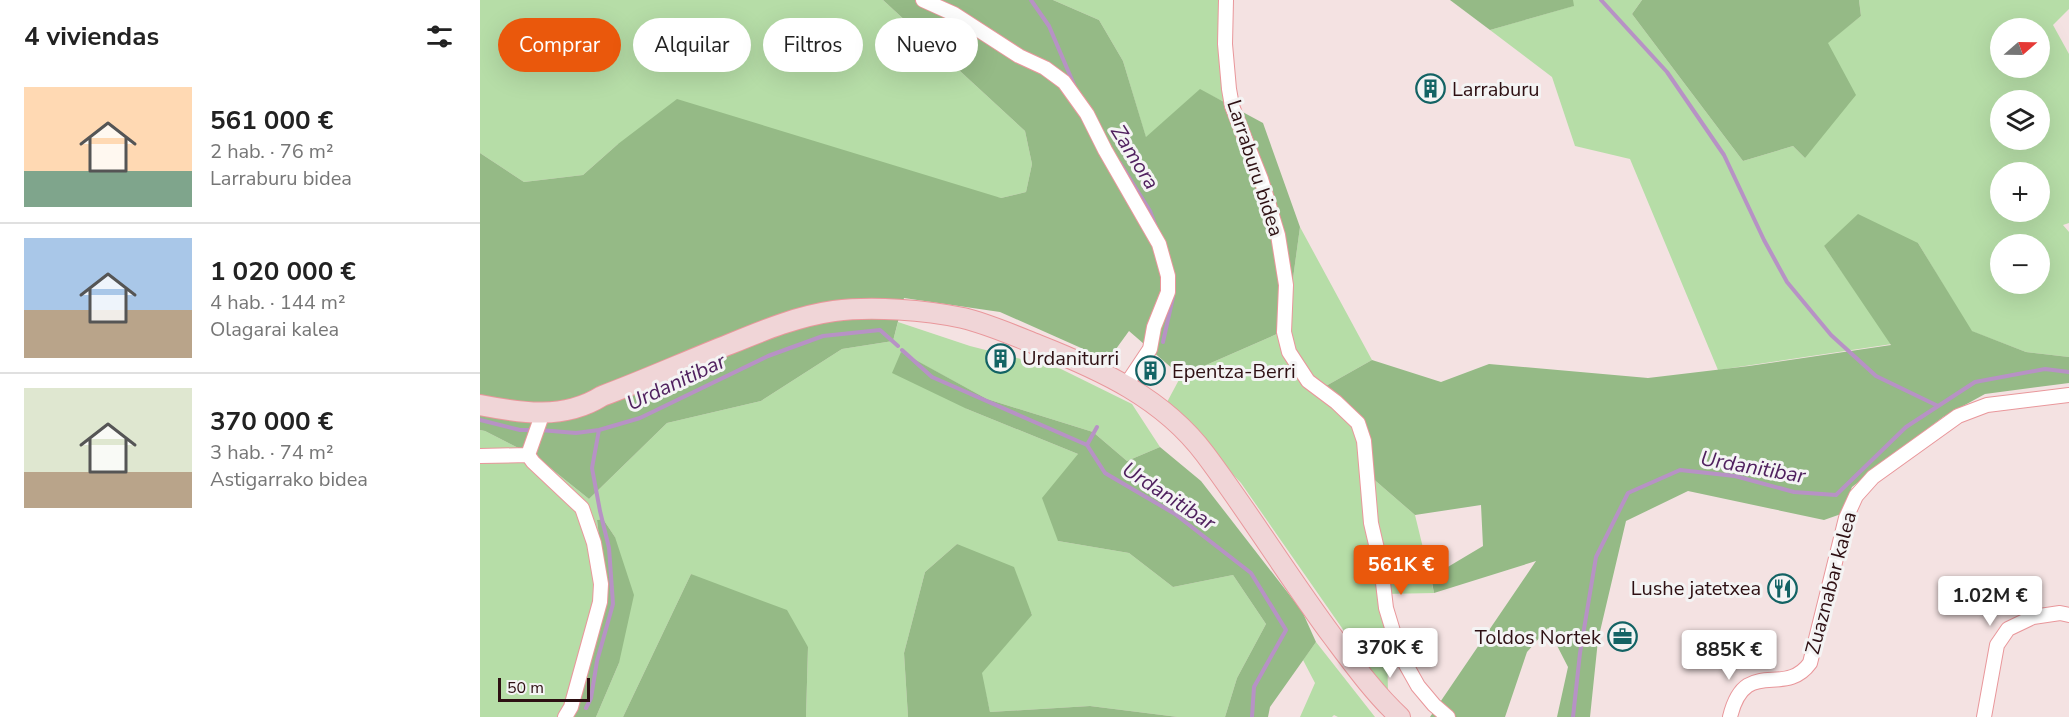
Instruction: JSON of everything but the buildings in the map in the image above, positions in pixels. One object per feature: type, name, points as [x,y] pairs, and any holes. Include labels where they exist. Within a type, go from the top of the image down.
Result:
[{"type":"main road","points":[[480,400],[522,402],[593,396],[765,330],[835,311],[927,312],[964,319],[1049,349],[1126,385],[1146,397],[1174,420],[1203,452],[1236,497],[1290,578],[1355,666],[1387,717]]},
{"type":"main road","points":[[480,405],[516,412],[540,420],[589,404],[593,396]]},
{"type":"main road","points":[[522,402],[537,408],[540,420]]},
{"type":"main road","points":[[1355,666],[1400,717]]},
{"type":"street","points":[[923,0],[954,14],[1019,56],[1045,68],[1064,82],[1087,114],[1159,244],[1168,276],[1168,292],[1154,327],[1150,349],[1126,385]]},
{"type":"street","name":"Larraburu bidea","points":[[1226,0],[1225,44],[1232,106],[1262,179],[1278,235],[1286,285],[1284,332],[1289,352],[1308,381],[1336,402],[1358,423],[1362,431],[1371,523],[1381,566],[1386,608],[1400,654],[1418,686],[1448,717]]},
{"type":"street","name":"Zuaznabar kalea","points":[[1730,717],[1733,705],[1741,691],[1755,681],[1788,679],[1806,669],[1812,656],[1846,518],[1850,506],[1864,486],[1967,411],[1987,405],[2069,395]]},
{"type":"street","points":[[540,420],[530,450],[533,462],[582,508],[594,543],[601,584],[600,602],[592,633],[571,707],[565,717]]},
{"type":"street","points":[[480,456],[530,450]]},
{"type":"street","points":[[1984,717],[1997,645],[2008,629],[2033,617],[2069,615]]},
{"type":"green space","points":[[480,0],[883,0],[903,18],[875,18],[875,72],[961,72],[1025,131],[1032,164],[1026,192],[1001,198],[618,144],[583,175],[524,182],[480,153]]},
{"type":"green space","points":[[883,0],[1053,0],[1099,20],[1123,61],[1146,137],[1200,89],[1263,123],[1300,227],[1286,330],[1181,376],[1129,331],[1108,360],[1000,312],[904,298],[893,341],[842,349],[761,401],[667,423],[589,499],[538,458],[480,430],[480,153],[524,182],[583,175],[618,144],[677,99],[1001,198],[1026,192],[1032,164],[1025,131],[961,72],[978,72],[978,18],[903,18]]},
{"type":"green space","points":[[1053,0],[1230,0],[1228,104],[1200,90],[1146,138],[1123,61],[1099,20]]},
{"type":"green space","points":[[1450,0],[1573,0],[1574,6],[1490,30]]},
{"type":"green space","points":[[1573,0],[1642,0],[1632,14],[1743,161],[1793,146],[1805,158],[1828,42],[1861,16],[1859,0],[2069,0],[2069,9],[2053,25],[2069,54],[2069,223],[2063,225],[2069,232],[2069,357],[2026,352],[1971,331],[1918,243],[1824,246],[1892,344],[1718,370],[1630,159],[1575,146],[1552,77],[1490,30],[1573,6]]},
{"type":"green space","points":[[1642,0],[1859,0],[1861,16],[1828,43],[1856,95],[1805,158],[1793,146],[1743,161],[1632,14]]},
{"type":"green space","points":[[1858,214],[1918,243],[1972,331],[2026,352],[2069,357],[2069,383],[1985,394],[1943,417],[1852,487],[1841,514],[1824,520],[1688,491],[1626,521],[1598,640],[1590,717],[1557,717],[1568,667],[1548,628],[1527,652],[1505,717],[1430,717],[1536,561],[1434,593],[1431,577],[1483,546],[1481,505],[1415,515],[1370,476],[1358,427],[1317,391],[1372,360],[1441,382],[1489,364],[1648,378],[1891,345],[1824,246]]},
{"type":"green space","points":[[1300,227],[1372,360],[1317,391],[1358,427],[1370,476],[1415,515],[1434,593],[1386,594],[1388,694],[1241,483],[1166,404],[1181,376],[1286,330]]},
{"type":"green space","points":[[898,322],[970,346],[1061,369],[1132,404],[1160,447],[1127,461],[1093,432],[987,399],[902,353],[967,409],[1078,454],[1058,541],[1129,553],[1173,587],[1233,575],[1266,624],[1237,678],[1225,717],[1178,717],[1090,706],[990,712],[981,673],[1032,614],[957,544],[925,572],[904,653],[908,717],[806,717],[808,647],[691,574],[623,717],[596,717],[619,663],[615,537],[603,519],[597,520],[605,585],[572,717],[480,717],[480,430],[538,458],[589,499],[667,423],[761,401],[842,349],[893,341]]},
{"type":"green space","points":[[901,352],[987,399],[1093,432],[1127,461],[1160,447],[1201,481],[1302,611],[1316,642],[1270,707],[1268,717],[1225,717],[1237,678],[1266,624],[1233,575],[1173,587],[1129,553],[1058,541],[1042,498],[1078,454],[967,409],[892,373]]},
{"type":"green space","points":[[603,519],[615,537],[634,595],[619,663],[596,717],[572,717],[605,585],[597,520]]},
{"type":"green space","points":[[957,544],[1014,567],[1032,615],[982,673],[990,712],[1090,706],[1178,717],[908,717],[904,653],[925,572]]},
{"type":"green space","points":[[691,574],[787,610],[808,647],[806,717],[623,717]]},
{"type":"green space","points":[[1316,642],[1375,717],[1338,717],[1334,715],[1332,717],[1300,717],[1315,683],[1303,660]]},
{"type":"waterway","name":"Zamora","points":[[1031,0],[1049,26],[1075,87]]},
{"type":"waterway","points":[[1601,0],[1667,72],[1724,155],[1764,240],[1787,282],[1831,335],[1876,376],[1938,406]]},
{"type":"waterway","name":"Zamora","points":[[1120,163],[1150,211],[1156,227]]},
{"type":"waterway","name":"Zamora","points":[[1163,342],[1173,297]]},
{"type":"waterway","name":"Urdanitibar","points":[[540,430],[576,433],[599,430],[640,418],[768,356],[823,336],[880,330],[898,346]]},
{"type":"waterway","name":"Urdanitibar","points":[[902,350],[932,377],[1087,445],[1105,473],[1175,514],[1251,573],[1286,630],[1254,687],[1252,717]]},
{"type":"waterway","name":"Urdanitibar","points":[[1573,717],[1580,653],[1596,557],[1628,493],[1680,470],[1735,476],[1794,492],[1836,495],[1906,427],[1975,382],[2045,369],[2069,372]]},
{"type":"waterway","points":[[480,420],[520,430],[532,430]]},
{"type":"waterway","points":[[1087,445],[1097,427]]},
{"type":"waterway","points":[[586,708],[591,698],[597,661],[613,604],[609,548],[592,468],[599,430]]},
{"type":"place","name":"Larraburu","points":[[1431,89]]},
{"type":"place","name":"Urdaniturri","points":[[1001,358]]},
{"type":"place","name":"Epentza-Berri","points":[[1151,371]]},
{"type":"place","name":"Lushe jatetxea","points":[[1782,588]]},
{"type":"place","name":"Toldos Nortek","points":[[1622,637]]}]
